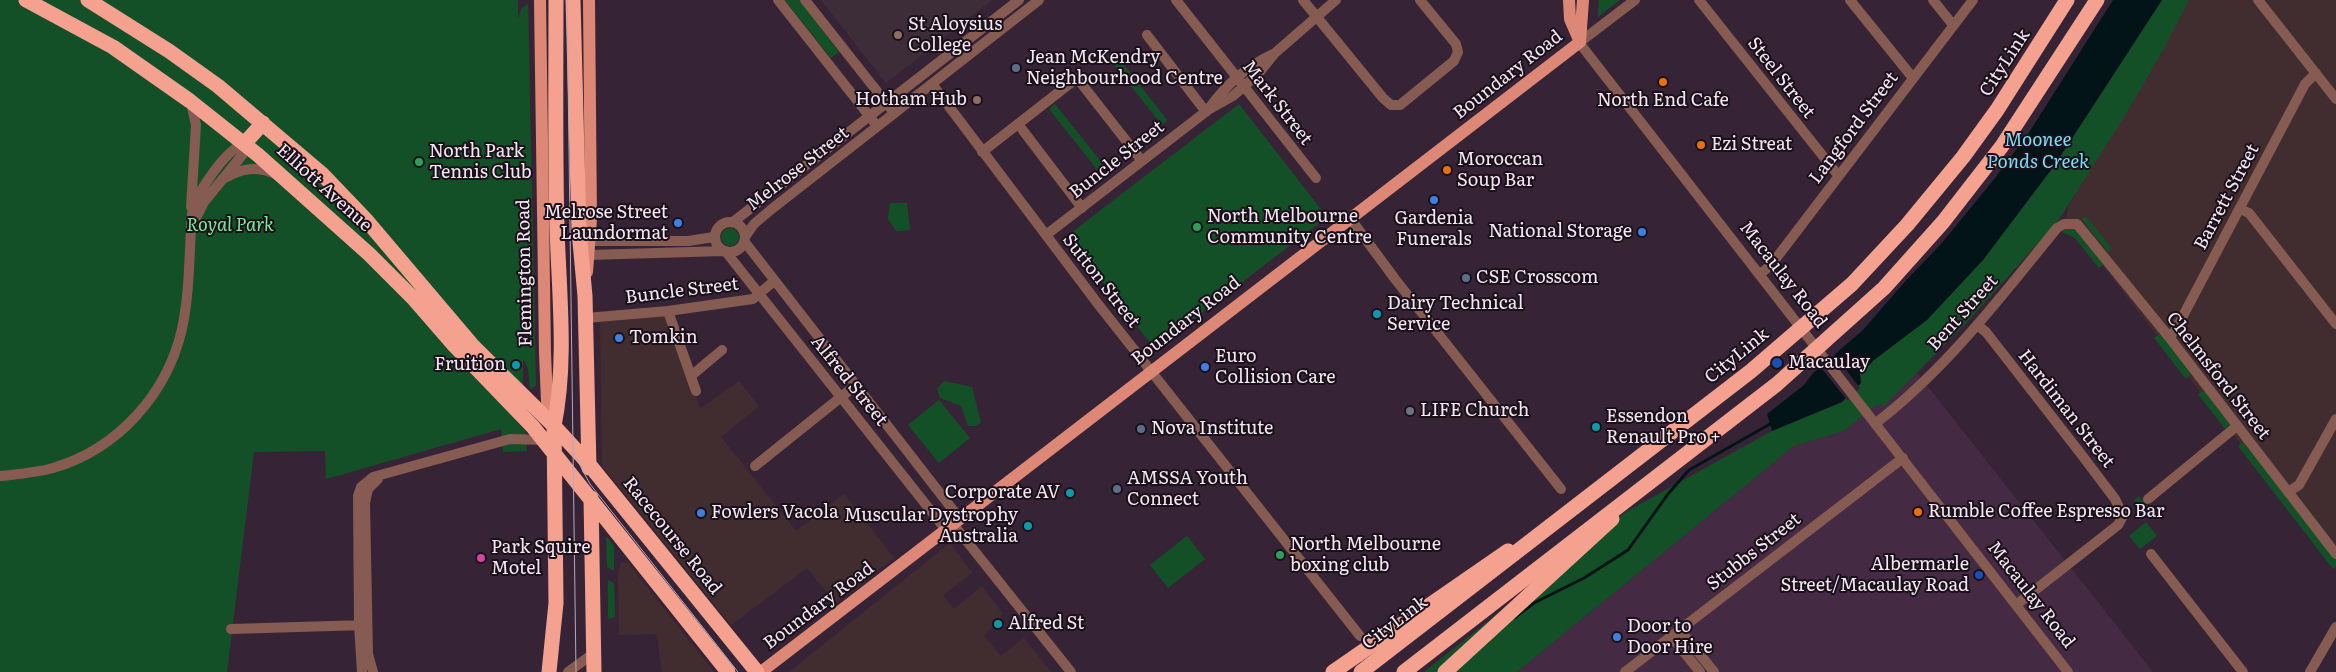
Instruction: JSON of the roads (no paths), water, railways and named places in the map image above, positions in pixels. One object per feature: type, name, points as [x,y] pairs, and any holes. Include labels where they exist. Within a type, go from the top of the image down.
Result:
[{"type":"highway","name":"Elliott Avenue","points":[[26,0],[113,47],[190,101],[306,197],[414,299],[454,345],[544,440],[554,454]]},
{"type":"highway","name":"Elliott Avenue","points":[[88,0],[169,50],[263,123],[322,174],[356,209],[468,340],[554,425]]},
{"type":"highway","name":"Flemington Road","points":[[549,672],[556,603],[554,425],[558,410],[560,360],[556,207],[556,0]]},
{"type":"highway","points":[[573,0],[581,24],[578,231],[586,318],[594,672]]},
{"type":"highway","name":"CityLink","points":[[1361,672],[1751,371],[1852,284],[1907,225],[1963,157],[1997,110],[2067,0]]},
{"type":"highway","points":[[1404,672],[1777,384],[1884,288],[1943,222],[2002,146],[2097,0]]},
{"type":"highway","points":[[244,144],[263,123]]},
{"type":"highway","name":"Racecourse Road","points":[[554,425],[588,463],[759,672]]},
{"type":"highway","points":[[554,454],[728,672]]},
{"type":"highway","points":[[1445,672],[1665,470]]},
{"type":"highway","points":[[1333,672],[1583,500]]},
{"type":"main road","name":"Flemington Road","points":[[540,0],[545,353],[548,402],[554,425]]},
{"type":"main road","points":[[585,296],[590,241],[581,24],[589,0]]},
{"type":"main road","name":"Macaulay Road","points":[[1569,0],[1570,19],[1580,42]]},
{"type":"main road","points":[[1580,42],[1583,0]]},
{"type":"main road","name":"Boundary Road","points":[[759,672],[1580,42]]},
{"type":"street","points":[[778,0],[878,127]]},
{"type":"street","points":[[804,0],[894,114]]},
{"type":"street","name":"Melrose Street","points":[[733,222],[870,118],[1019,0]]},
{"type":"street","name":"Mark Street","points":[[1176,0],[1316,178]]},
{"type":"street","points":[[1303,0],[1391,104],[1400,104],[1454,61],[1458,52],[1456,44],[1420,0]]},
{"type":"street","name":"Buncle Street","points":[[1046,236],[1207,111],[1233,96],[1259,73],[1275,53],[1336,0]]},
{"type":"street","name":"Boundary Road","points":[[1580,42],[1635,0]]},
{"type":"street","name":"Steel Street","points":[[1700,0],[1838,176]]},
{"type":"street","points":[[1850,0],[1913,78]]},
{"type":"street","points":[[1933,0],[1953,25]]},
{"type":"street","name":"Langford Street","points":[[1760,274],[1771,265],[1973,0]]},
{"type":"street","points":[[2258,0],[2336,99]]},
{"type":"street","name":"Melrose Street","points":[[745,239],[754,224],[773,208],[878,127],[1032,2]]},
{"type":"street","points":[[975,35],[982,44]]},
{"type":"street","points":[[1146,35],[1207,111]]},
{"type":"street","name":"Macaulay Road","points":[[1580,42],[2068,672]]},
{"type":"street","name":"Buncle Street","points":[[1207,111],[1226,86],[1252,64],[1275,53]]},
{"type":"street","name":"Barrett Street","points":[[2169,337],[2175,331],[2203,274],[2240,209],[2305,84],[2316,73]]},
{"type":"street","points":[[982,152],[1077,78],[1142,161]]},
{"type":"street","name":"Sutton Street","points":[[932,84],[1046,236],[1360,636]]},
{"type":"street","points":[[190,101],[196,125],[191,226]]},
{"type":"street","points":[[1018,124],[1082,208]]},
{"type":"street","points":[[191,226],[204,202],[243,154],[244,144]]},
{"type":"street","points":[[0,476],[45,470],[78,458],[116,435],[147,404],[170,366],[182,330],[193,206],[201,191],[233,150],[244,144]]},
{"type":"street","points":[[219,183],[240,171],[261,169],[279,176],[306,197]]},
{"type":"street","points":[[766,198],[773,208]]},
{"type":"street","points":[[2240,209],[2249,213],[2336,324]]},
{"type":"street","points":[[1350,218],[1395,279],[1561,489]]},
{"type":"street","points":[[589,255],[665,254],[725,251],[738,250],[745,239],[740,226],[733,222],[726,222],[719,226],[714,237],[717,245],[725,251]]},
{"type":"street","name":"Chelmsford Street","points":[[2070,223],[2077,224],[2083,229],[2169,337],[2336,554]]},
{"type":"street","name":"Bent Street","points":[[1876,423],[1927,377],[1977,325],[2057,228],[2070,223]]},
{"type":"street","points":[[590,241],[689,241],[714,237]]},
{"type":"street","name":"Alfred Street","points":[[745,239],[774,281],[856,385],[953,524]]},
{"type":"street","points":[[665,254],[666,241]]},
{"type":"street","name":"Alfred Street","points":[[725,251],[841,397],[953,524],[1071,672]]},
{"type":"street","name":"Buncle Street","points":[[586,318],[668,311],[753,299],[774,281]]},
{"type":"street","points":[[668,311],[696,391]]},
{"type":"street","name":"Hardiman Street","points":[[1977,325],[1986,332],[2081,454],[2115,499],[2123,516],[2118,525],[2016,604]]},
{"type":"street","points":[[691,376],[722,350]]},
{"type":"street","points":[[755,466],[856,385]]},
{"type":"street","points":[[2288,492],[2297,488],[2336,419]]},
{"type":"street","points":[[2148,499],[2237,426]]},
{"type":"street","points":[[362,672],[363,625],[358,494],[361,487],[390,473],[513,439],[544,440]]},
{"type":"street","name":"Stubbs Street","points":[[1625,672],[1903,458]]},
{"type":"street","points":[[2151,554],[2243,672]]},
{"type":"street","points":[[231,629],[363,625]]},
{"type":"street","points":[[363,625],[368,654],[374,672]]},
{"type":"street","points":[[2310,672],[2336,627]]},
{"type":"street","points":[[1680,630],[1714,672]]},
{"type":"street","points":[[1671,636],[1700,672]]},
{"type":"street","points":[[568,672],[594,653]]},
{"type":"water","name":"Moonee Ponds Creek","points":[[2111,0],[2162,0],[2054,166],[1983,260],[1927,320],[1874,360],[1860,374],[1861,383],[1842,402],[1772,431],[1767,414],[1804,385],[1813,373],[1863,330],[1987,183]]},
{"type":"waterway","name":"Moonee Ponds Creek","points":[[1514,618],[1534,603],[1584,578],[1628,550],[1668,494],[1689,470],[1770,424]]},
{"type":"tram line","points":[[567,0],[576,672]]},
{"type":"tram line","points":[[575,456],[590,484],[738,672]]},
{"type":"place","name":"St Aloysius College","points":[[898,35]]},
{"type":"place","name":"Jean McKendry Neighbourhood Centre","points":[[1016,68]]},
{"type":"place","name":"North End Cafe","points":[[1663,82]]},
{"type":"place","name":"Hotham Hub","points":[[977,100]]},
{"type":"place","name":"Ezi Streat","points":[[1701,145]]},
{"type":"place","name":"North Park Tennis Club","points":[[419,162]]},
{"type":"place","name":"Moroccan Soup Bar","points":[[1447,170]]},
{"type":"place","name":"Gardenia Funerals","points":[[1434,200]]},
{"type":"place","name":"Melrose Street Laundormat","points":[[678,223]]},
{"type":"place","name":"North Melbourne Community Centre","points":[[1197,227]]},
{"type":"place","name":"National Storage","points":[[1642,232]]},
{"type":"place","name":"CSE Crosscom","points":[[1466,278]]},
{"type":"place","name":"Dairy Technical Service","points":[[1377,314]]},
{"type":"place","name":"Tomkin","points":[[619,338]]},
{"type":"place","name":"Macaulay","points":[[1777,363]]},
{"type":"place","name":"Fruition","points":[[516,365]]},
{"type":"place","name":"Euro Collision Care","points":[[1205,367]]},
{"type":"place","name":"LIFE Church","points":[[1410,411]]},
{"type":"place","name":"Essendon Renault Pro +","points":[[1596,427]]},
{"type":"place","name":"Nova Institute","points":[[1141,429]]},
{"type":"place","name":"AMSSA Youth Connect","points":[[1117,489]]},
{"type":"place","name":"Corporate AV","points":[[1070,493]]},
{"type":"place","name":"Rumble Coffee Espresso Bar","points":[[1918,512]]},
{"type":"place","name":"Fowlers Vacola","points":[[701,513]]},
{"type":"place","name":"Muscular Dystrophy Australia","points":[[1028,526]]},
{"type":"place","name":"North Melbourne boxing club","points":[[1280,555]]},
{"type":"place","name":"Park Squire Motel","points":[[481,558]]},
{"type":"place","name":"Albermarle Street/Macaulay Road","points":[[1979,575]]},
{"type":"place","name":"Alfred St","points":[[998,624]]},
{"type":"place","name":"Door to Door Hire","points":[[1617,637]]},
{"type":"park label","name":"Royal Park","points":[[230,226]]}]
